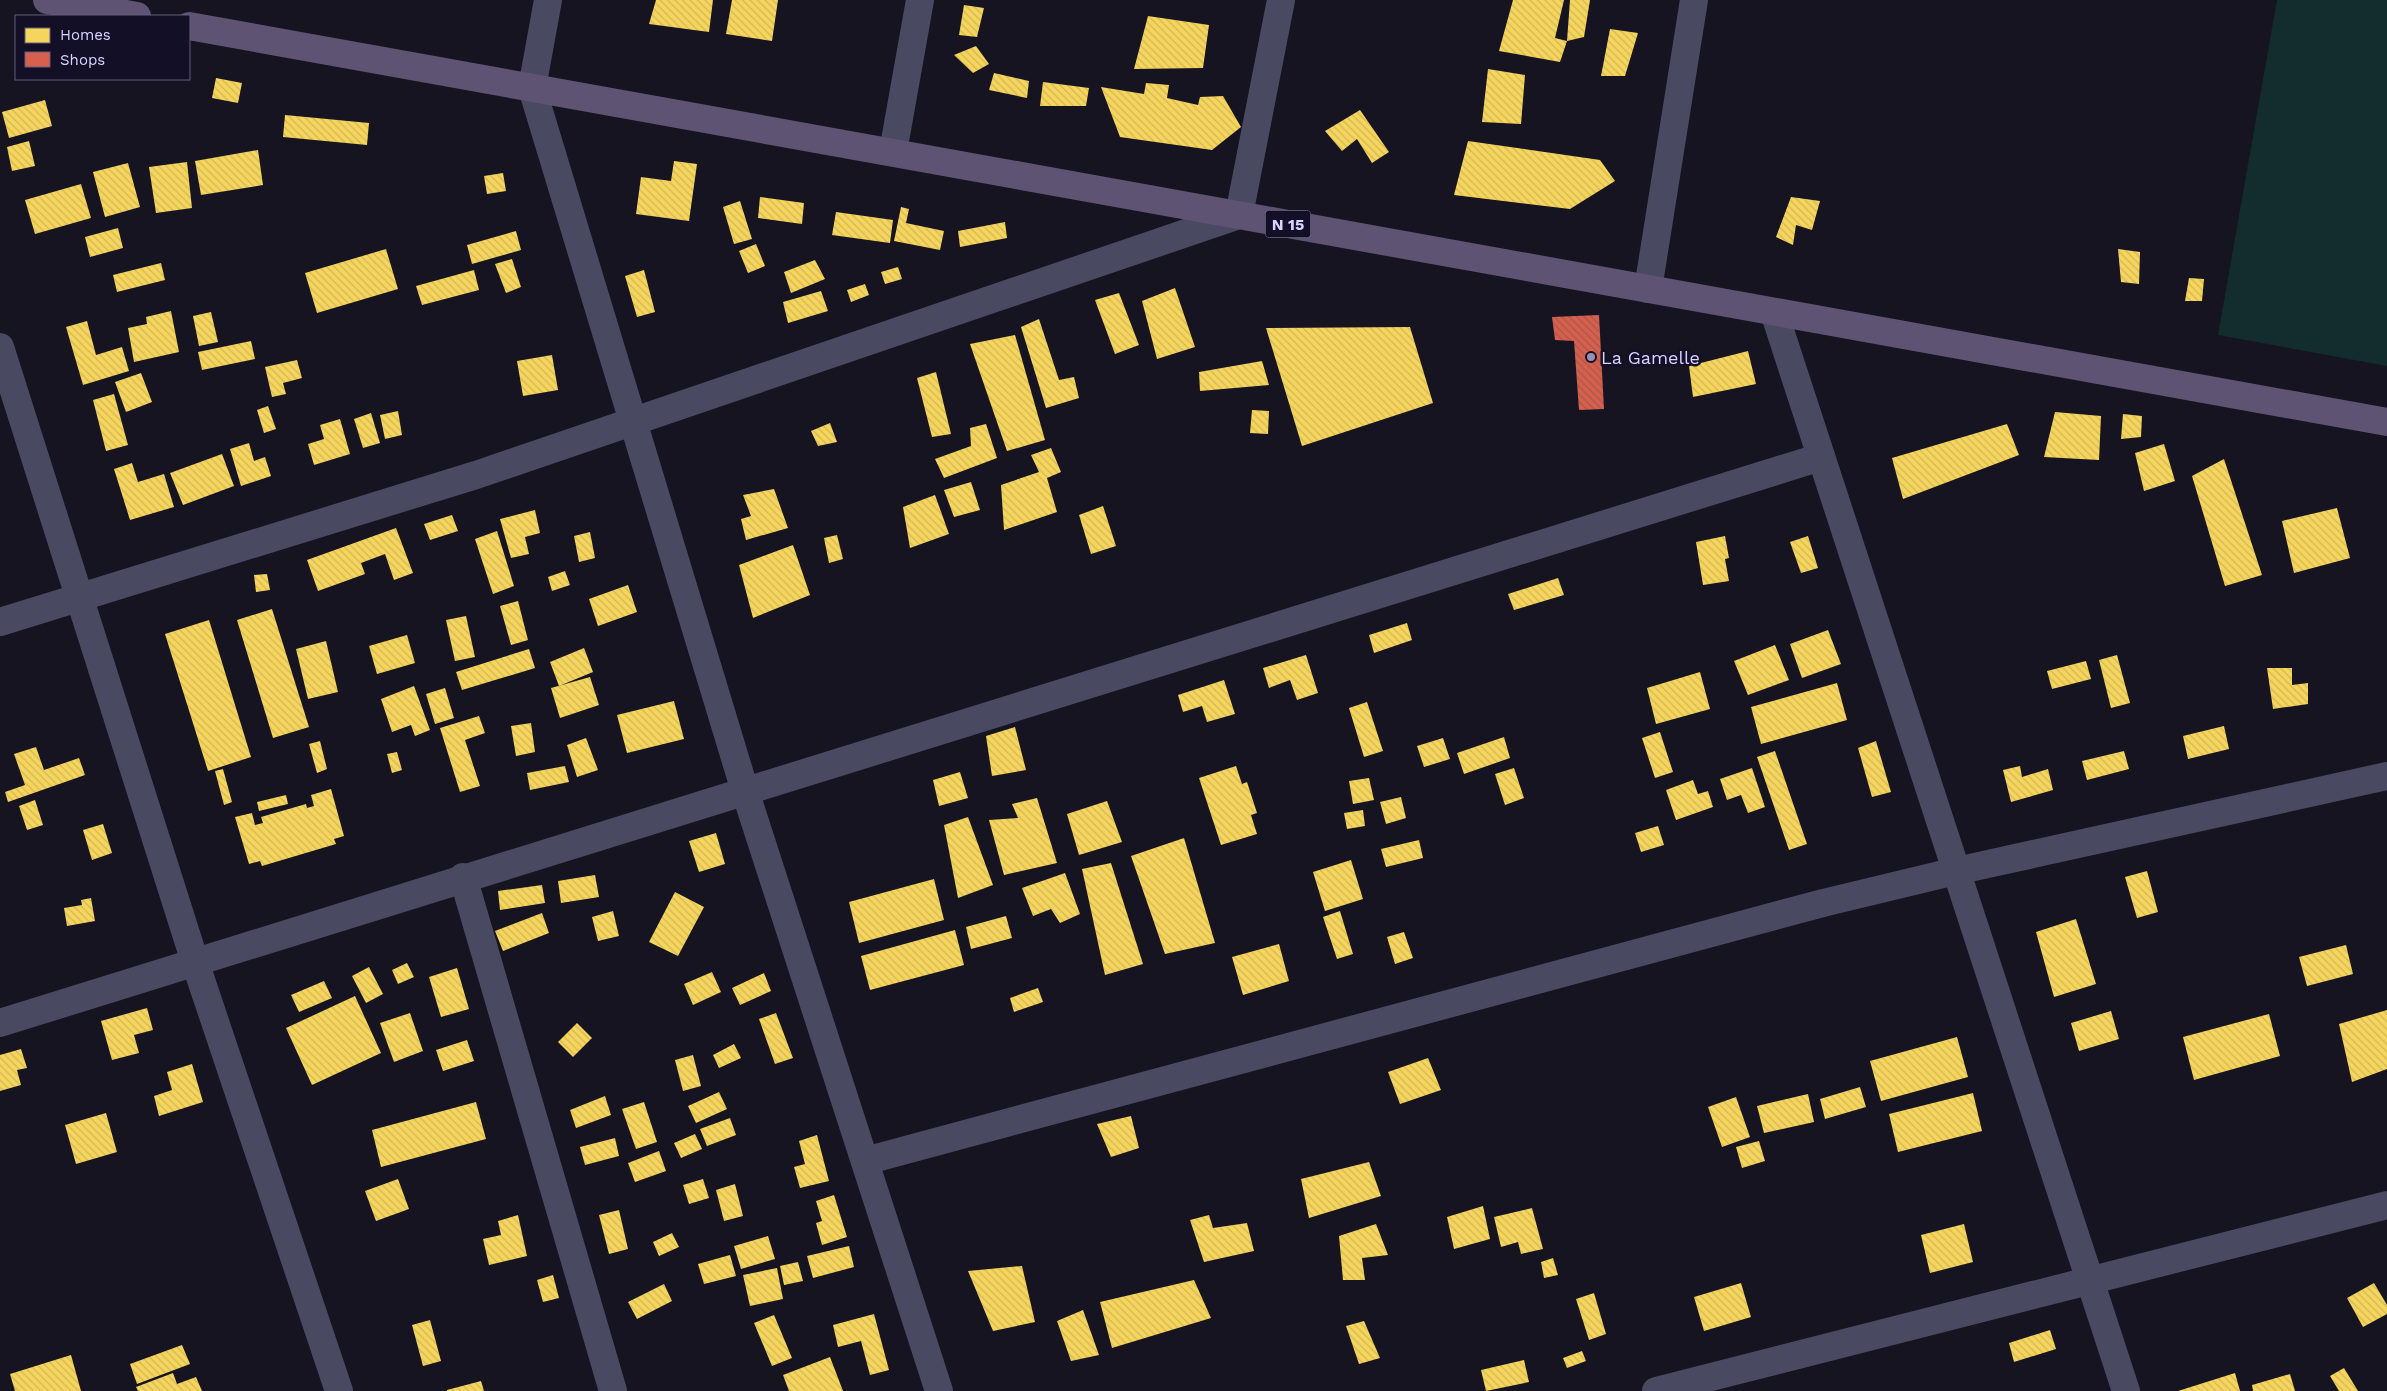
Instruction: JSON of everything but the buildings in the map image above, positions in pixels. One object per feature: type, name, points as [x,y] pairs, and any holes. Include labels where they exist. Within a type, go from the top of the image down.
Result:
[{"type":"main road","points":[[47,0],[131,15]]},
{"type":"main road","name":"N 15","points":[[190,26],[2387,422]]},
{"type":"street","points":[[548,0],[532,88],[745,791],[939,1391]]},
{"type":"street","points":[[893,152],[920,0]]},
{"type":"street","points":[[0,622],[476,475],[1239,215],[1281,0]]},
{"type":"street","points":[[1648,289],[1694,0]]},
{"type":"street","points":[[1774,312],[1820,458],[2126,1391]]},
{"type":"street","points":[[0,347],[195,962],[339,1391]]},
{"type":"street","points":[[0,1023],[463,877],[1820,458]]},
{"type":"street","points":[[865,1161],[1823,903],[1956,870],[2387,776]]},
{"type":"street","points":[[463,877],[613,1391]]},
{"type":"street","points":[[1656,1391],[2387,1204]]},
{"type":"green space","points":[[2277,0],[2387,0],[2387,366],[2218,335]]},
{"type":"place","name":"La Gamelle","points":[[1591,357]]}]
